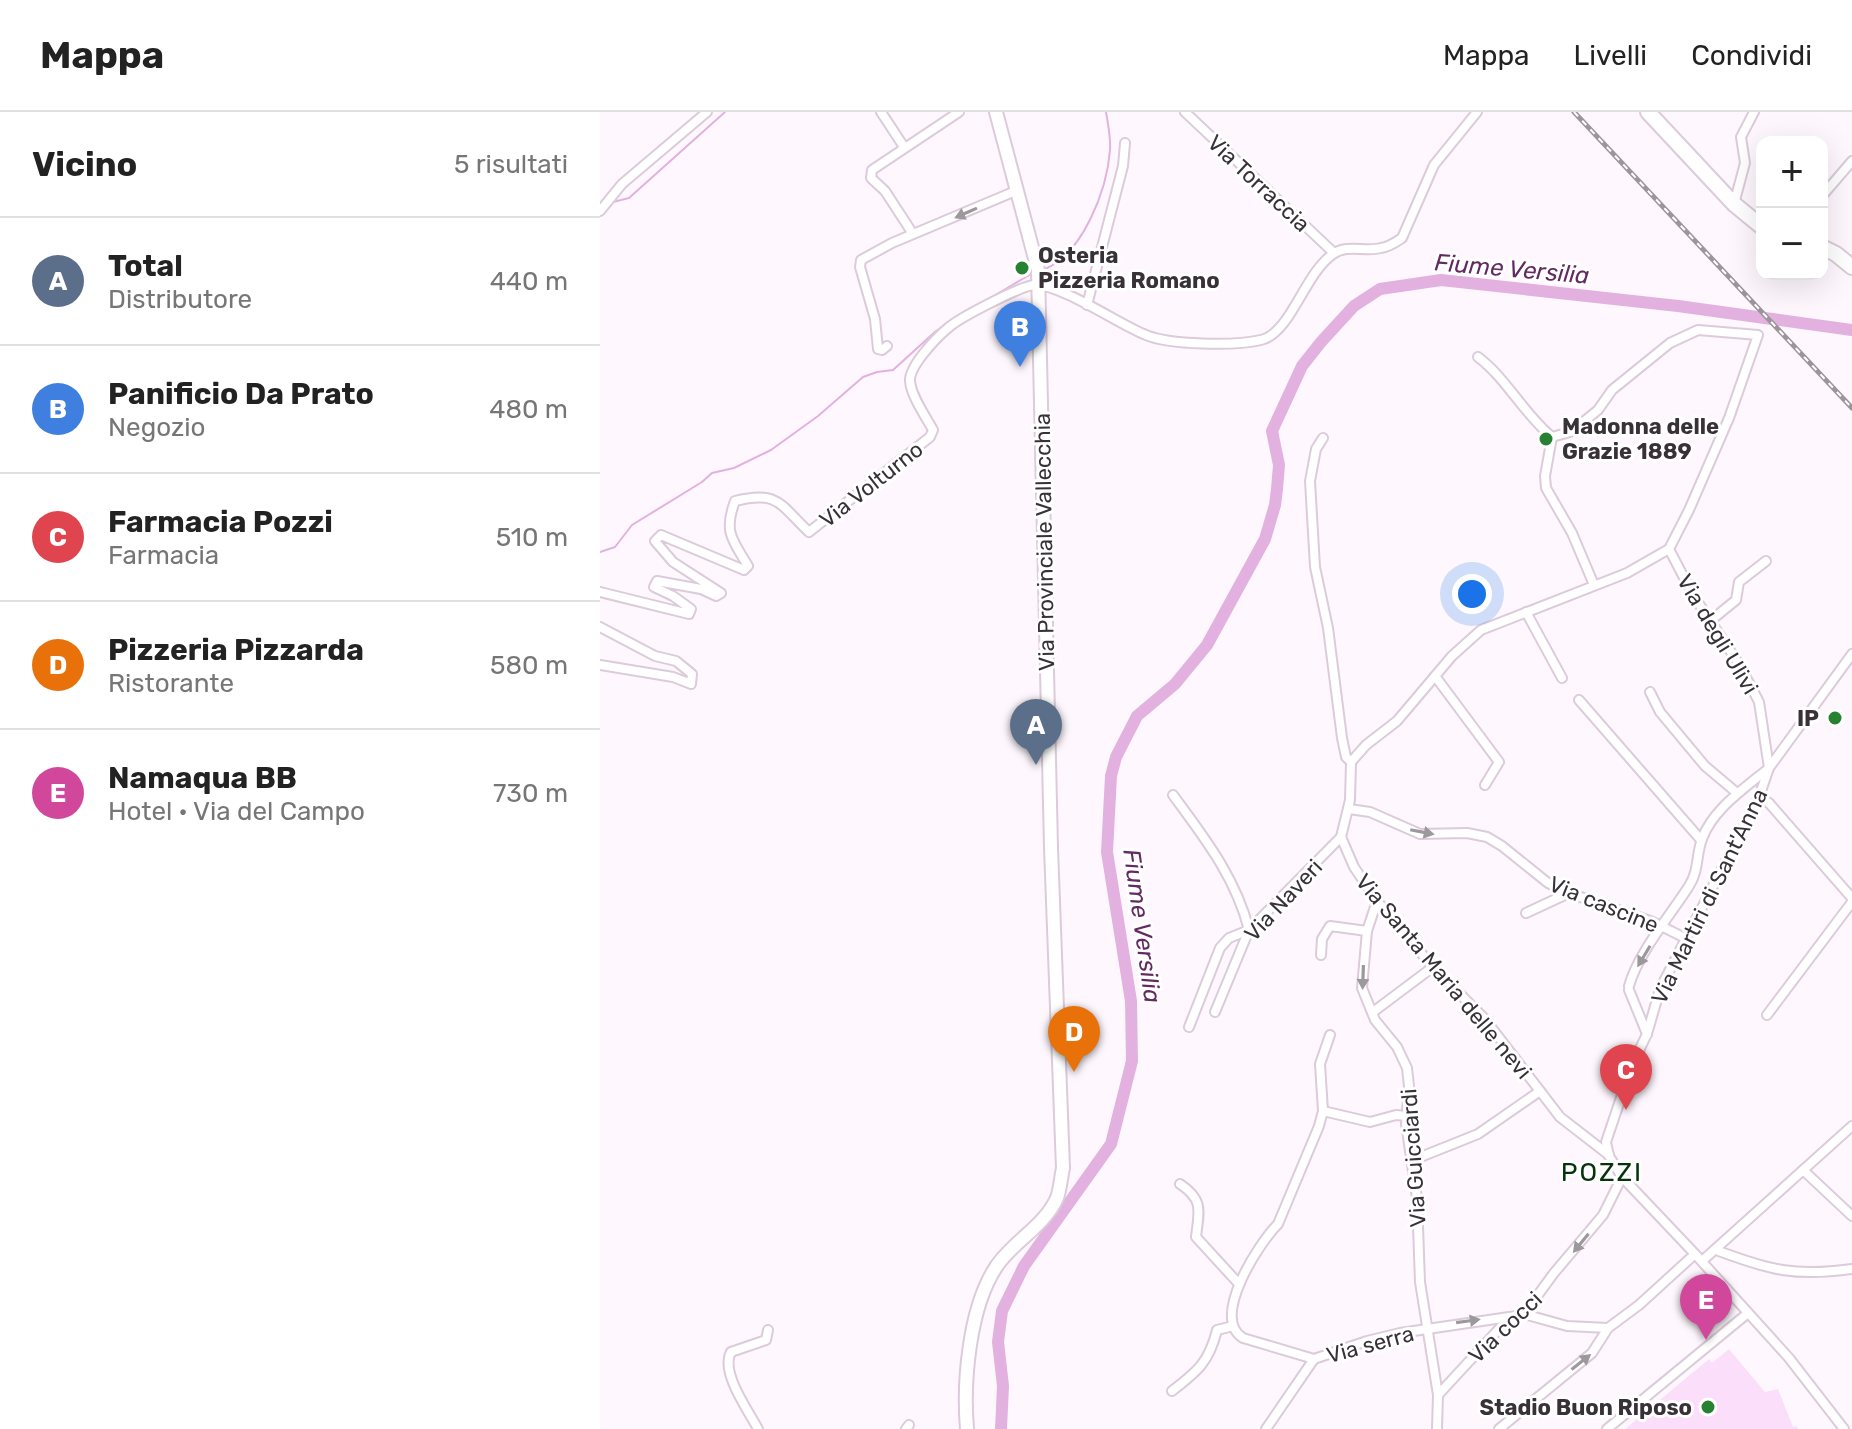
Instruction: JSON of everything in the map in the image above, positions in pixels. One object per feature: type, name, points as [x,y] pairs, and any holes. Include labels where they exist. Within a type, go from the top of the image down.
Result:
[{"type":"main road","name":"Via Provinciale Vallecchia","points":[[967,1429],[966,1374],[981,1302],[996,1268],[1038,1224],[1057,1198],[1063,1168],[1051,848],[1038,270],[996,112]]},
{"type":"main road","points":[[1648,112],[1734,204],[1756,222]]},
{"type":"main road","points":[[1828,250],[1850,261]]},
{"type":"street","points":[[605,206],[622,184],[707,112]]},
{"type":"street","points":[[881,112],[904,147]]},
{"type":"street","name":"Via Torraccia","points":[[1185,112],[1334,253]]},
{"type":"street","points":[[1038,285],[1087,305],[1147,336],[1171,341],[1224,343],[1262,340],[1275,335],[1298,297],[1334,253],[1348,249],[1380,249],[1402,238],[1434,165],[1477,112]]},
{"type":"street","points":[[1734,204],[1745,163],[1741,137],[1754,112]]},
{"type":"street","points":[[913,234],[871,175],[872,170],[956,113]]},
{"type":"street","points":[[1087,305],[1123,166],[1125,143]]},
{"type":"street","points":[[1828,189],[1852,161]]},
{"type":"street","points":[[887,346],[878,349],[875,319],[860,267],[861,260],[913,234],[1018,190]]},
{"type":"street","name":"Via Volturno","points":[[600,592],[689,614],[691,609],[654,587],[657,581],[701,589],[716,596],[721,593],[673,562],[655,541],[661,535],[744,570],[748,566],[731,542],[730,515],[735,501],[755,496],[780,501],[809,532],[930,437],[933,430],[910,383],[919,359],[950,326],[1024,288],[1038,285]]},
{"type":"street","points":[[1341,837],[1349,809],[1351,762],[1366,745],[1397,721],[1452,656],[1481,630],[1627,573],[1669,549],[1729,418],[1758,335],[1698,330],[1670,343],[1612,390],[1598,410],[1582,423],[1570,432],[1552,437]]},
{"type":"street","points":[[1478,357],[1491,367],[1536,424],[1552,437]]},
{"type":"street","points":[[1552,437],[1546,488],[1572,533],[1594,585]]},
{"type":"street","points":[[1323,438],[1316,449],[1310,481],[1315,567],[1328,628],[1342,738],[1346,757],[1351,762]]},
{"type":"street","name":"Via degli Ulivi","points":[[1669,549],[1679,571],[1709,622],[1739,664],[1759,702],[1769,768]]},
{"type":"street","points":[[1709,622],[1736,600],[1739,582],[1766,561]]},
{"type":"street","points":[[1526,612],[1562,678]]},
{"type":"street","points":[[600,627],[655,656],[676,661],[692,674],[691,684],[673,677],[600,665]]},
{"type":"street","name":"Via Martiri di Sant'Anna","points":[[1609,1156],[1606,1142],[1611,1121],[1647,1034],[1660,989],[1759,797],[1769,768],[1852,654]]},
{"type":"street","points":[[1435,676],[1499,762],[1485,785]]},
{"type":"street","points":[[1650,692],[1660,712],[1705,766],[1737,793]]},
{"type":"street","points":[[1579,700],[1701,840]]},
{"type":"street","points":[[1647,1034],[1629,988],[1633,975],[1692,882],[1698,867],[1701,840],[1737,793],[1769,768]]},
{"type":"street","points":[[1173,795],[1240,896],[1249,930],[1229,938],[1220,948],[1189,1027]]},
{"type":"street","points":[[1759,797],[1769,803],[1852,900],[1767,1015]]},
{"type":"street","name":"Via cascine","points":[[1349,809],[1370,812],[1427,836],[1467,833],[1487,837],[1539,877],[1569,893],[1685,938]]},
{"type":"street","name":"Via Naveri","points":[[1215,1012],[1249,930],[1341,837]]},
{"type":"street","name":"Via Santa Maria delle nevi","points":[[1341,837],[1354,867],[1377,901],[1433,967],[1484,1018],[1572,1128],[1609,1156]]},
{"type":"street","points":[[1526,913],[1569,893]]},
{"type":"street","name":"Via Guicciardi","points":[[1377,901],[1367,931],[1362,988],[1375,1020],[1404,1059],[1409,1086],[1406,1116],[1413,1160],[1420,1282],[1438,1395],[1437,1429]]},
{"type":"street","points":[[1321,955],[1322,939],[1330,926],[1367,931]]},
{"type":"street","points":[[1373,1012],[1433,967]]},
{"type":"street","points":[[1314,1359],[1243,1338],[1236,1333],[1230,1318],[1239,1284],[1267,1235],[1278,1224],[1323,1111],[1320,1064],[1330,1035]]},
{"type":"street","points":[[1413,1160],[1478,1134],[1540,1091]]},
{"type":"street","points":[[1323,1111],[1370,1122],[1396,1115],[1406,1116]]},
{"type":"street","points":[[1702,1261],[1852,1126]]},
{"type":"street","points":[[1609,1156],[1622,1177],[1789,1358],[1839,1427]]},
{"type":"street","points":[[1803,1170],[1852,1216]]},
{"type":"street","name":"Via cocci","points":[[1438,1395],[1510,1317],[1524,1314],[1603,1215],[1622,1177]]},
{"type":"street","points":[[1180,1184],[1192,1192],[1198,1202],[1196,1237],[1239,1284]]},
{"type":"street","points":[[1716,1250],[1784,1272],[1852,1269]]},
{"type":"street","points":[[1499,1429],[1592,1353],[1608,1328],[1639,1305],[1695,1254]]},
{"type":"street","points":[[1607,1429],[1748,1313]]},
{"type":"street","points":[[1524,1314],[1567,1326],[1608,1328]]},
{"type":"street","name":"Via serra","points":[[1266,1429],[1314,1359],[1367,1341],[1510,1317]]},
{"type":"street","points":[[1172,1391],[1204,1363],[1212,1350],[1217,1330],[1233,1326]]},
{"type":"street","points":[[758,1429],[728,1372],[728,1358],[731,1352],[766,1340],[768,1330]]},
{"type":"shaded area","points":[[1729,1349],[1765,1392],[1778,1389],[1793,1427],[1797,1426],[1798,1429],[1625,1429],[1709,1359],[1712,1363]]},
{"type":"waterway","points":[[613,202],[629,198],[725,112]]},
{"type":"waterway","points":[[1045,269],[1071,249],[1098,201],[1110,150],[1106,112]]},
{"type":"waterway","points":[[987,300],[1031,274]]},
{"type":"waterway","name":"Fiume Versilia","points":[[1001,1429],[1003,1386],[998,1342],[1002,1311],[1024,1266],[1111,1144],[1132,1061],[1131,1001],[1107,852],[1111,776],[1116,757],[1137,716],[1175,684],[1207,645],[1265,539],[1275,505],[1279,465],[1272,431],[1302,366],[1354,306],[1380,289],[1441,280],[1678,306],[1852,330]]},
{"type":"waterway","points":[[600,552],[615,547],[632,525],[712,473],[734,468],[771,450],[818,416],[863,377],[893,370],[936,331],[970,309]]},
{"type":"railway","points":[[1574,112],[1852,408]]},
{"type":"place","name":"Osteria Pizzeria Romano","points":[[1022,268]]},
{"type":"place","name":"Panificio Da Prato","points":[[1020,367]]},
{"type":"place","name":"Madonna delle Grazie 1889","points":[[1546,439]]},
{"type":"place","name":"IP","points":[[1835,718]]},
{"type":"place","name":"Total","points":[[1036,765]]},
{"type":"place","name":"Pizzeria Pizzarda","points":[[1074,1072]]},
{"type":"place","name":"Farmacia Pozzi","points":[[1626,1110]]},
{"type":"place","name":"Namaqua BB","points":[[1706,1340]]},
{"type":"place","name":"Stadio Buon Riposo","points":[[1708,1407]]},
{"type":"district","name":"POZZI","points":[[1602,1172]]}]
